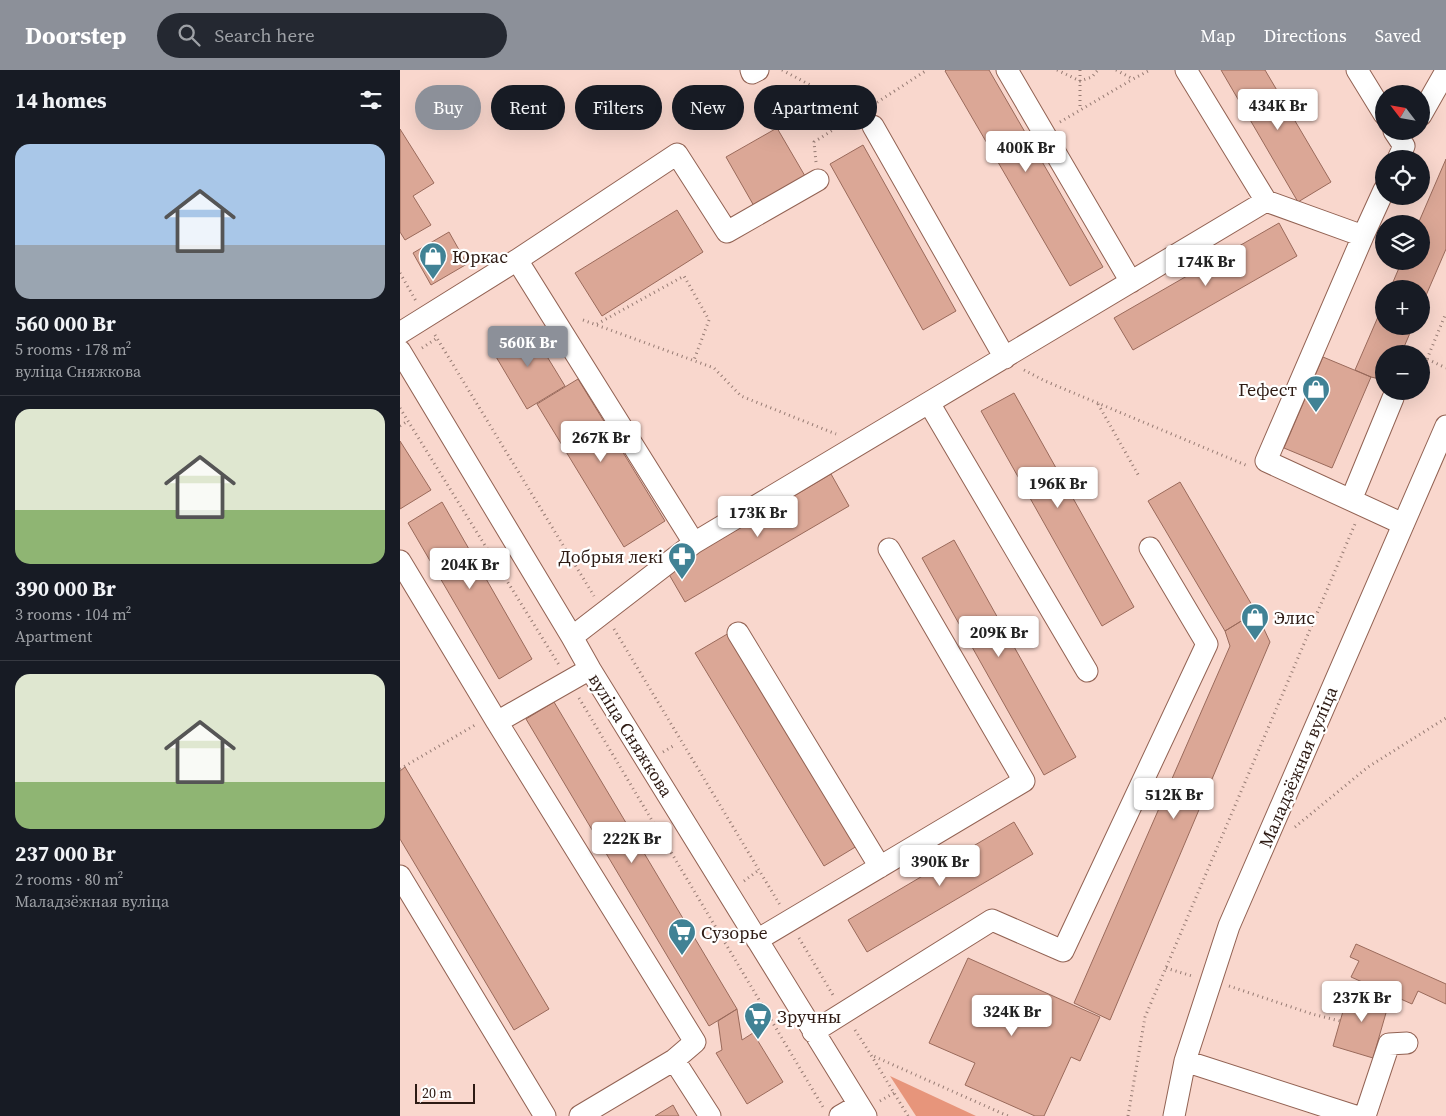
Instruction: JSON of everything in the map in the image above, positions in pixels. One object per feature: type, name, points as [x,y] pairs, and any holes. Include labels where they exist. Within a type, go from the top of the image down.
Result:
[{"type":"street","points":[[751,70],[752,73],[758,70]]},
{"type":"street","points":[[1007,70],[1131,282]]},
{"type":"street","points":[[1186,70],[1266,201],[1363,236]]},
{"type":"street","points":[[1357,70],[1375,99]]},
{"type":"street","points":[[1430,100],[1446,72]]},
{"type":"street","points":[[875,130],[1005,358]]},
{"type":"street","points":[[400,333],[517,260],[677,154],[728,232],[818,180]]},
{"type":"street","points":[[572,637],[694,543],[1266,201]]},
{"type":"street","points":[[1377,205],[1266,461],[1402,524]]},
{"type":"street","points":[[517,260],[694,543]]},
{"type":"street","name":"вуліца Сняжкова","points":[[400,351],[590,668],[862,1110]]},
{"type":"street","points":[[1351,500],[1392,400]]},
{"type":"street","points":[[929,403],[1087,671]]},
{"type":"street","name":"Маладзёжная вуліца","points":[[1174,1116],[1185,1060],[1220,979],[1229,926],[1402,524],[1443,438]]},
{"type":"street","points":[[813,1032],[992,920],[1064,951],[1206,644],[1150,548]]},
{"type":"street","points":[[757,940],[1024,781],[889,549]]},
{"type":"street","points":[[400,561],[495,719],[695,1042],[674,1060],[580,1116]]},
{"type":"street","points":[[738,633],[880,867]]},
{"type":"street","points":[[495,719],[569,681],[590,668]]},
{"type":"street","points":[[400,876],[545,1116]]},
{"type":"street","points":[[1365,1116],[1389,1044],[1407,1043]]},
{"type":"street","points":[[674,1060],[710,1116]]},
{"type":"street","points":[[1185,1060],[1355,1116]]},
{"type":"street","points":[[832,1113],[862,1110]]},
{"type":"path","points":[[782,70],[810,85]]},
{"type":"path","points":[[1057,70],[1080,81],[1092,77],[1098,70]]},
{"type":"path","points":[[1080,70],[1080,110]]},
{"type":"path","points":[[1116,70],[1133,79]]},
{"type":"path","points":[[1044,134],[1080,110],[1150,70]]},
{"type":"path","points":[[400,273],[425,318],[604,612],[843,1013],[908,1116]]},
{"type":"path","points":[[596,324],[684,276],[709,320],[694,360]]},
{"type":"path","points":[[1430,352],[1446,313]]},
{"type":"path","points":[[583,320],[714,368],[740,396],[861,444]]},
{"type":"path","points":[[1005,358],[1046,381],[1253,468],[1266,461]]},
{"type":"path","points":[[1430,360],[1446,368]]},
{"type":"path","points":[[1098,403],[1140,478]]},
{"type":"path","points":[[400,408],[832,1113]]},
{"type":"path","points":[[400,426],[408,421]]},
{"type":"path","points":[[1128,1116],[1145,1017],[1355,524]]},
{"type":"path","points":[[1290,832],[1368,767],[1446,718]]},
{"type":"path","points":[[400,769],[495,719]]},
{"type":"path","points":[[1166,968],[1220,979],[1226,986],[1312,1014],[1340,1021]]},
{"type":"path","points":[[871,1055],[1008,1116]]},
{"type":"shaded area","points":[[890,1076],[976,1116],[916,1116]]},
{"type":"building","points":[[946,70],[989,70],[1103,267],[1070,286]]},
{"type":"building","points":[[1221,70],[1265,70],[1331,182],[1298,202]]},
{"type":"building","points":[[400,129],[434,183],[413,196],[431,225],[405,240],[400,232]]},
{"type":"building","points":[[773,130],[778,130],[805,176],[754,206],[726,157]]},
{"type":"building","points":[[863,145],[956,311],[923,330],[830,164]]},
{"type":"building","points":[[1446,159],[1446,249],[1430,286],[1430,280],[1394,280],[1398,270],[1430,270],[1430,215],[1422,215],[1426,205],[1430,205],[1430,196]]},
{"type":"building","points":[[677,210],[703,252],[602,316],[575,273]]},
{"type":"building","points":[[1279,223],[1297,256],[1133,350],[1114,318]]},
{"type":"building","points":[[449,232],[467,264],[431,285],[413,253]]},
{"type":"building","points":[[1375,324],[1375,335],[1409,335],[1405,345],[1375,345],[1375,378],[1355,370]]},
{"type":"building","points":[[529,327],[565,386],[527,409],[492,350]]},
{"type":"building","points":[[1323,357],[1371,377],[1332,468],[1284,448]]},
{"type":"building","points":[[578,379],[665,521],[624,547],[537,404]]},
{"type":"building","points":[[1014,393],[1134,607],[1102,626],[981,411]]},
{"type":"building","points":[[400,441],[431,490],[400,509]]},
{"type":"building","points":[[831,474],[849,506],[685,602],[667,571]]},
{"type":"building","points":[[1180,482],[1256,612],[1225,631],[1148,501]]},
{"type":"building","points":[[442,502],[532,659],[499,679],[408,523]]},
{"type":"building","points":[[954,540],[1076,757],[1044,775],[922,558]]},
{"type":"building","points":[[1256,612],[1270,642],[1110,1020],[1074,1003],[1230,646],[1225,631]]},
{"type":"building","points":[[729,633],[857,846],[824,866],[695,653]]},
{"type":"building","points":[[554,702],[737,1009],[709,1026],[526,719]]},
{"type":"building","points":[[405,767],[549,1009],[514,1030],[400,839],[400,771]]},
{"type":"building","points":[[1014,822],[1033,854],[867,952],[848,920]]},
{"type":"building","points":[[1356,944],[1446,984],[1446,1004],[1418,991],[1412,1004],[1351,977],[1359,961],[1350,957]]},
{"type":"building","points":[[968,958],[1100,1017],[1080,1061],[1071,1057],[1044,1116],[1035,1116],[965,1085],[975,1063],[929,1043]]},
{"type":"building","points":[[1350,987],[1390,999],[1373,1058],[1333,1046]]},
{"type":"building","points":[[737,1009],[742,1040],[753,1033],[783,1082],[747,1104],[716,1053],[722,1050],[718,1021]]},
{"type":"building","points":[[673,1105],[679,1116],[655,1116]]},
{"type":"place","name":"Юркас","points":[[433,280]]},
{"type":"place","name":"Гефест","points":[[1316,413]]},
{"type":"place","name":"Добрыя лекі","points":[[682,580]]},
{"type":"place","name":"Элис","points":[[1255,641]]},
{"type":"place","name":"Сузорье","points":[[682,956]]},
{"type":"place","name":"Зручны","points":[[758,1040]]}]
